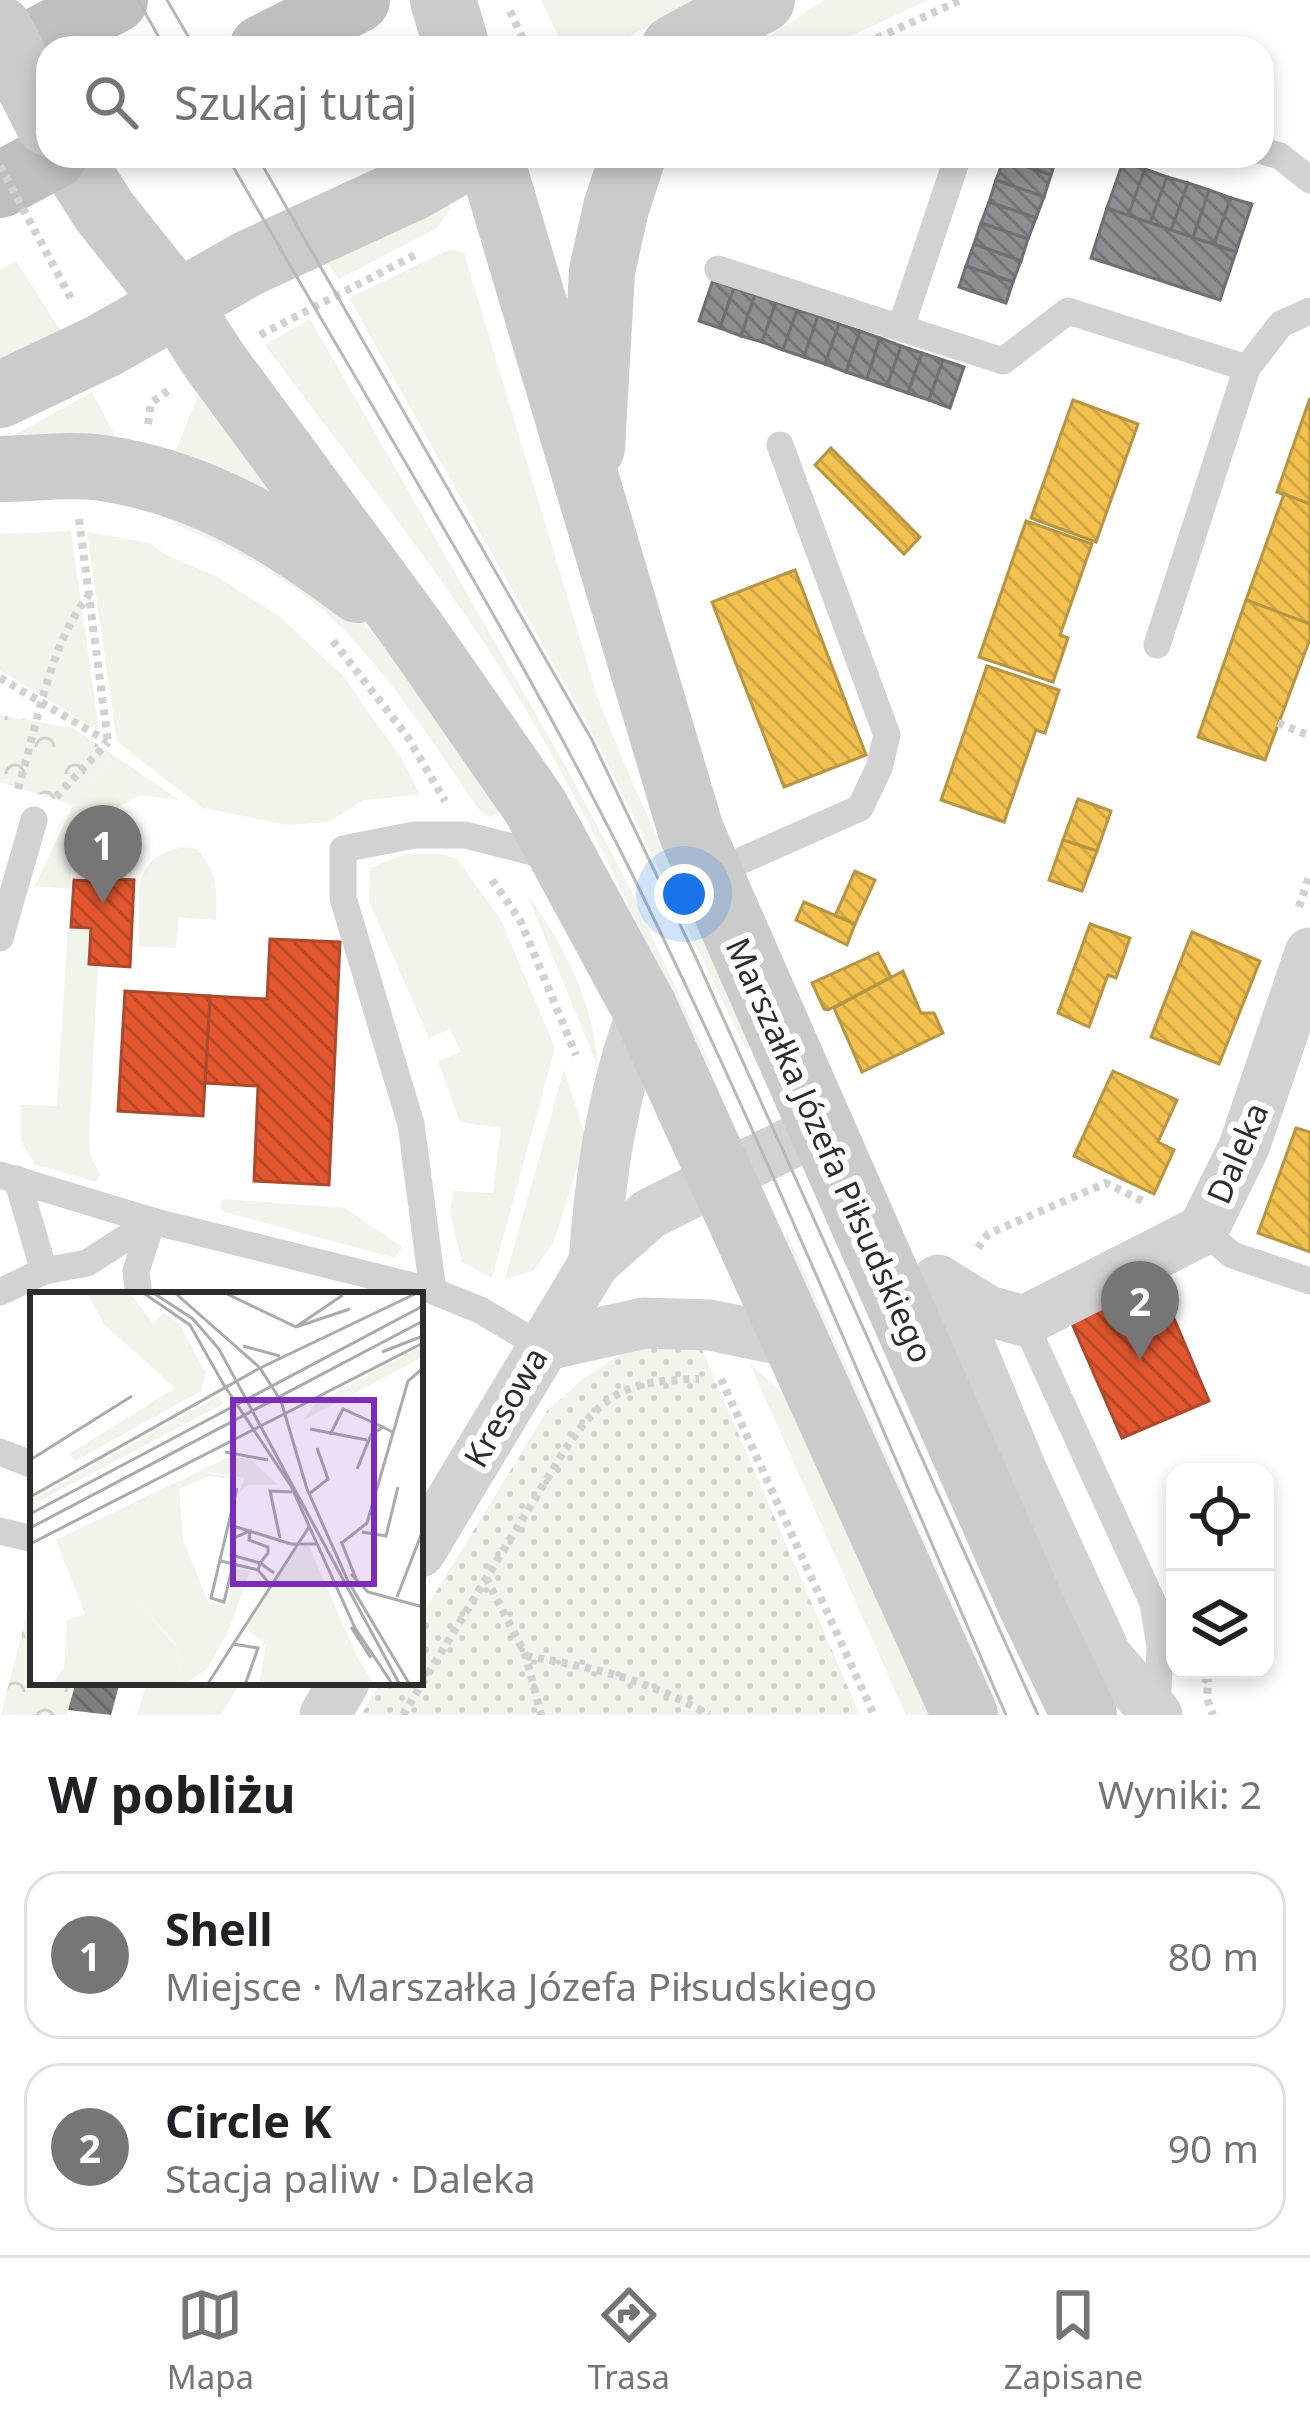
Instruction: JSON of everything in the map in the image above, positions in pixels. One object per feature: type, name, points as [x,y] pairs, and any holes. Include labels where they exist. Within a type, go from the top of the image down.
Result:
[{"type":"highway","points":[[46,36],[115,0]]},
{"type":"highway","points":[[286,36],[357,0]]},
{"type":"highway","points":[[0,60],[36,41]]},
{"type":"highway","points":[[0,185],[36,166]]},
{"type":"main road","points":[[442,0],[453,36]]},
{"type":"main road","points":[[0,29],[36,100]]},
{"type":"main road","points":[[77,168],[535,806],[644,1007],[965,1715]]},
{"type":"main road","points":[[0,395],[168,291],[264,255],[447,168]]},
{"type":"main road","name":"Marszałka Józefa Piłsudskiego","points":[[494,168],[691,831],[1059,1668],[1084,1715]]},
{"type":"main road","points":[[590,494],[602,271],[629,168]]},
{"type":"main road","points":[[0,469],[99,467],[226,503],[279,533],[414,632]]},
{"type":"street","name":"Daleka","points":[[1006,1316],[1203,1230],[1244,1147],[1303,935]]},
{"type":"street","points":[[594,1262],[599,1184],[622,1064],[644,1007]]},
{"type":"street","points":[[594,1262],[649,1214],[820,1128]]},
{"type":"street","points":[[869,1237],[1006,1316]]},
{"type":"street","name":"Kresowa","points":[[423,1547],[594,1262]]},
{"type":"street","points":[[944,1284],[1023,1474],[1107,1657],[1157,1715]]},
{"type":"street","points":[[541,1346],[644,1323],[710,1324],[797,1342]]},
{"type":"lane","points":[[1274,154],[1310,180]]},
{"type":"lane","points":[[901,327],[954,168]]},
{"type":"lane","points":[[718,269],[1003,361],[1068,311],[1246,368]]},
{"type":"lane","points":[[1157,645],[1246,368],[1281,324],[1310,311]]},
{"type":"lane","points":[[709,875],[860,808],[879,768],[886,735],[780,445]]},
{"type":"lane","points":[[0,938],[34,820]]},
{"type":"lane","points":[[433,1291],[411,1124],[343,898],[343,848],[414,835],[465,835],[564,860]]},
{"type":"lane","points":[[8,1177],[152,1221],[433,1291],[480,1310],[541,1346]]},
{"type":"lane","points":[[8,1177],[44,1271]]},
{"type":"lane","points":[[0,1292],[44,1271],[87,1262],[152,1221]]},
{"type":"lane","points":[[139,1292],[136,1271],[152,1221]]},
{"type":"lane","points":[[1203,1230],[1232,1255],[1310,1281]]},
{"type":"lane","points":[[1006,1316],[1153,1603],[1160,1647],[1157,1715]]},
{"type":"lane","points":[[0,1453],[30,1464]]},
{"type":"lane","points":[[0,1532],[30,1538]]},
{"type":"path","points":[[505,0],[522,36]]},
{"type":"path","points":[[882,36],[961,0]]},
{"type":"path","points":[[0,166],[73,302]]},
{"type":"path","points":[[139,476],[151,403],[213,359],[422,252]]},
{"type":"path","points":[[79,517],[108,742]]},
{"type":"path","points":[[89,595],[73,615],[16,796],[34,820],[108,742]]},
{"type":"path","points":[[319,628],[366,679],[407,736],[520,920],[579,1062]]},
{"type":"path","points":[[0,678],[108,742]]},
{"type":"path","points":[[1278,723],[1310,736]]},
{"type":"path","points":[[1303,935],[1310,874]]},
{"type":"path","points":[[1006,1316],[968,1262],[988,1234],[1106,1183],[1132,1199],[1154,1204]]},
{"type":"path","points":[[423,1682],[573,1437],[614,1396],[648,1381],[720,1378],[874,1715]]},
{"type":"path","points":[[485,1578],[526,1656],[541,1715]]},
{"type":"path","points":[[526,1656],[609,1670],[665,1690],[709,1715]]},
{"type":"path","points":[[1205,1679],[1213,1715]]},
{"type":"path","points":[[403,1715],[421,1685]]},
{"type":"green space","points":[[541,0],[697,0],[630,36],[558,36]]},
{"type":"green space","points":[[824,0],[928,0],[851,36],[770,36]]},
{"type":"green space","points":[[442,202],[451,208],[437,228],[339,279],[328,263]]},
{"type":"green space","points":[[451,249],[464,253],[598,699],[751,1043],[747,1051],[598,743],[349,298]]},
{"type":"green space","points":[[16,261],[62,333],[0,364],[0,269]]},
{"type":"green space","points":[[310,319],[565,765],[630,888],[712,1068],[705,1064],[592,831],[517,695],[427,561],[265,345]]},
{"type":"green space","points":[[92,392],[123,451],[0,443]]},
{"type":"green space","points":[[198,396],[283,507],[171,462]]},
{"type":"green space","points":[[167,503],[357,617],[398,662],[501,813],[489,817],[481,812],[415,716],[323,610],[264,568],[176,525]]},
{"type":"green space","points":[[71,531],[99,731],[0,670],[0,534]]},
{"type":"green space","points":[[87,532],[150,543],[218,577],[280,617],[343,676],[401,758],[420,795],[363,800],[329,822],[288,825],[203,808],[117,742]]},
{"type":"green space","points":[[0,715],[73,728],[114,755],[73,805],[0,782]]},
{"type":"green space","points":[[114,755],[179,800],[140,795],[118,807],[71,866],[71,889],[35,886],[73,805]]},
{"type":"green space","points":[[183,847],[196,849],[208,864],[216,891],[216,920],[179,917],[176,948],[139,947],[140,883],[145,871],[152,861]]},
{"type":"green space","points":[[406,854],[457,859],[501,920],[555,1048],[492,1278],[462,1262],[450,1213],[453,1191],[493,1193],[501,1128],[460,1122],[438,1061],[461,1052],[450,1029],[429,1038],[369,901],[370,868]]},
{"type":"green space","points":[[528,896],[575,977],[591,1021],[598,1067]]},
{"type":"green space","points":[[68,927],[91,929],[89,965],[98,965],[89,1137],[90,1155],[100,1175],[96,1182],[35,1164],[21,1141],[21,1105],[57,1106]]},
{"type":"green space","points":[[564,1069],[586,1139],[554,1241],[533,1271],[505,1279]]},
{"type":"green space","points":[[224,1199],[345,1208],[402,1247],[395,1258],[221,1211]]},
{"type":"green space","points":[[787,1234],[1003,1715],[996,1715],[784,1244]]},
{"type":"green space","points":[[699,1343],[860,1715],[361,1715],[379,1685],[423,1685],[423,1613],[547,1411],[584,1378],[632,1347]]},
{"type":"green space","points":[[750,1364],[787,1397],[937,1715],[906,1715]]},
{"type":"green space","points":[[30,1601],[30,1685],[75,1685],[67,1715],[1,1715]]},
{"type":"green space","points":[[146,1685],[239,1685],[221,1715],[137,1715]]},
{"type":"building: Mieszkania","points":[[1310,398],[1310,504],[1277,492]]},
{"type":"building: Mieszkania","points":[[1073,400],[1138,424],[1096,542],[1031,518]]},
{"type":"building: Mieszkania","points":[[831,448],[920,537],[904,554],[815,465]]},
{"type":"building: Mieszkania","points":[[1284,494],[1310,504],[1310,624],[1246,600]]},
{"type":"building: Mieszkania","points":[[1026,521],[1092,544],[1060,635],[1068,638],[1053,682],[979,657]]},
{"type":"building: Mieszkania","points":[[795,570],[866,755],[784,787],[712,602]]},
{"type":"building: Mieszkania","points":[[1246,600],[1310,624],[1310,639],[1265,760],[1198,737]]},
{"type":"building: Mieszkania","points":[[987,666],[1059,690],[1045,733],[1036,730],[1004,822],[941,800]]},
{"type":"building: Mieszkania","points":[[1078,799],[1111,811],[1097,851],[1063,840]]},
{"type":"building: Mieszkania","points":[[1063,840],[1097,851],[1082,891],[1049,880]]},
{"type":"building: Mieszkania","points":[[855,871],[875,880],[855,924],[835,916]]},
{"type":"building: Mieszkania","points":[[804,902],[855,924],[847,945],[796,920]]},
{"type":"building: Mieszkania","points":[[1090,924],[1130,938],[1116,978],[1108,975],[1089,1027],[1058,1013]]},
{"type":"building: Mieszkania","points":[[1192,932],[1260,961],[1219,1064],[1151,1037]]},
{"type":"building: Mieszkania","points":[[878,953],[891,977],[824,1009],[812,983]]},
{"type":"building: Mieszkania","points":[[903,971],[921,1013],[934,1013],[943,1033],[862,1072],[834,1008]]},
{"type":"building: Mieszkania","points":[[1113,1071],[1177,1100],[1158,1142],[1174,1150],[1154,1194],[1074,1156]]},
{"type":"building: Mieszkania","points":[[1296,1128],[1310,1132],[1310,1252],[1258,1233]]},
{"type":"building: Handel","points":[[74,880],[134,880],[130,967],[89,964],[91,928],[71,927]]},
{"type":"building: Handel","points":[[270,939],[340,942],[329,1185],[254,1181],[258,1086],[205,1083],[210,996],[267,999]]},
{"type":"building: Handel","points":[[125,991],[210,996],[203,1116],[118,1111]]},
{"type":"building: Handel","points":[[1158,1281],[1209,1401],[1122,1438],[1070,1319]]},
{"type":"building: Przemysł","points":[[1001,168],[1030,168],[1051,175],[1044,197],[996,180]]},
{"type":"building: Przemysł","points":[[1121,168],[1145,169],[1128,216],[1107,208]]},
{"type":"building: Przemysł","points":[[1145,169],[1167,177],[1150,223],[1128,216]]},
{"type":"building: Przemysł","points":[[1167,177],[1188,183],[1171,230],[1150,223]]},
{"type":"building: Przemysł","points":[[996,180],[1044,197],[1036,218],[989,202]]},
{"type":"building: Przemysł","points":[[1188,183],[1209,190],[1193,238],[1171,230]]},
{"type":"building: Przemysł","points":[[1209,190],[1231,198],[1214,244],[1193,238]]},
{"type":"building: Przemysł","points":[[1231,198],[1252,204],[1236,252],[1214,244]]},
{"type":"building: Przemysł","points":[[989,202],[1036,218],[1028,239],[981,223]]},
{"type":"building: Przemysł","points":[[1107,208],[1236,252],[1220,300],[1091,258]]},
{"type":"building: Przemysł","points":[[981,223],[1028,239],[1021,261],[974,244]]},
{"type":"building: Przemysł","points":[[974,244],[1021,261],[1013,282],[966,266]]},
{"type":"building: Przemysł","points":[[966,266],[1013,282],[1006,303],[959,287]]},
{"type":"building: Przemysł","points":[[713,280],[734,288],[720,328],[699,321]]},
{"type":"building: Przemysł","points":[[734,288],[755,295],[741,336],[720,328]]},
{"type":"building: Przemysł","points":[[755,295],[776,302],[762,342],[741,336]]},
{"type":"building: Przemysł","points":[[776,302],[797,310],[783,350],[762,342]]},
{"type":"building: Przemysł","points":[[797,310],[818,316],[804,357],[783,350]]},
{"type":"building: Przemysł","points":[[818,316],[839,324],[825,364],[804,357]]},
{"type":"building: Przemysł","points":[[839,324],[860,331],[846,372],[825,364]]},
{"type":"building: Przemysł","points":[[860,331],[880,338],[867,379],[846,372]]},
{"type":"building: Przemysł","points":[[880,338],[901,346],[887,386],[867,379]]},
{"type":"building: Przemysł","points":[[901,346],[922,353],[908,393],[887,386]]},
{"type":"building: Przemysł","points":[[922,353],[943,360],[929,400],[908,393]]},
{"type":"building: Przemysł","points":[[943,360],[964,367],[950,408],[929,400]]},
{"type":"building: Inne","points":[[75,1685],[119,1685],[111,1715],[68,1710]]},
{"type":"tram line","points":[[138,0],[158,36]]},
{"type":"tram line","points":[[167,0],[188,36]]},
{"type":"tram line","points":[[234,168],[481,593],[625,860],[774,1178],[1006,1715]]},
{"type":"tram line","points":[[264,168],[592,740],[696,958],[1038,1715]]},
{"type":"place","name":"Shell","points":[[103,904]]},
{"type":"place","name":"Circle K","points":[[1140,1360]]}]
